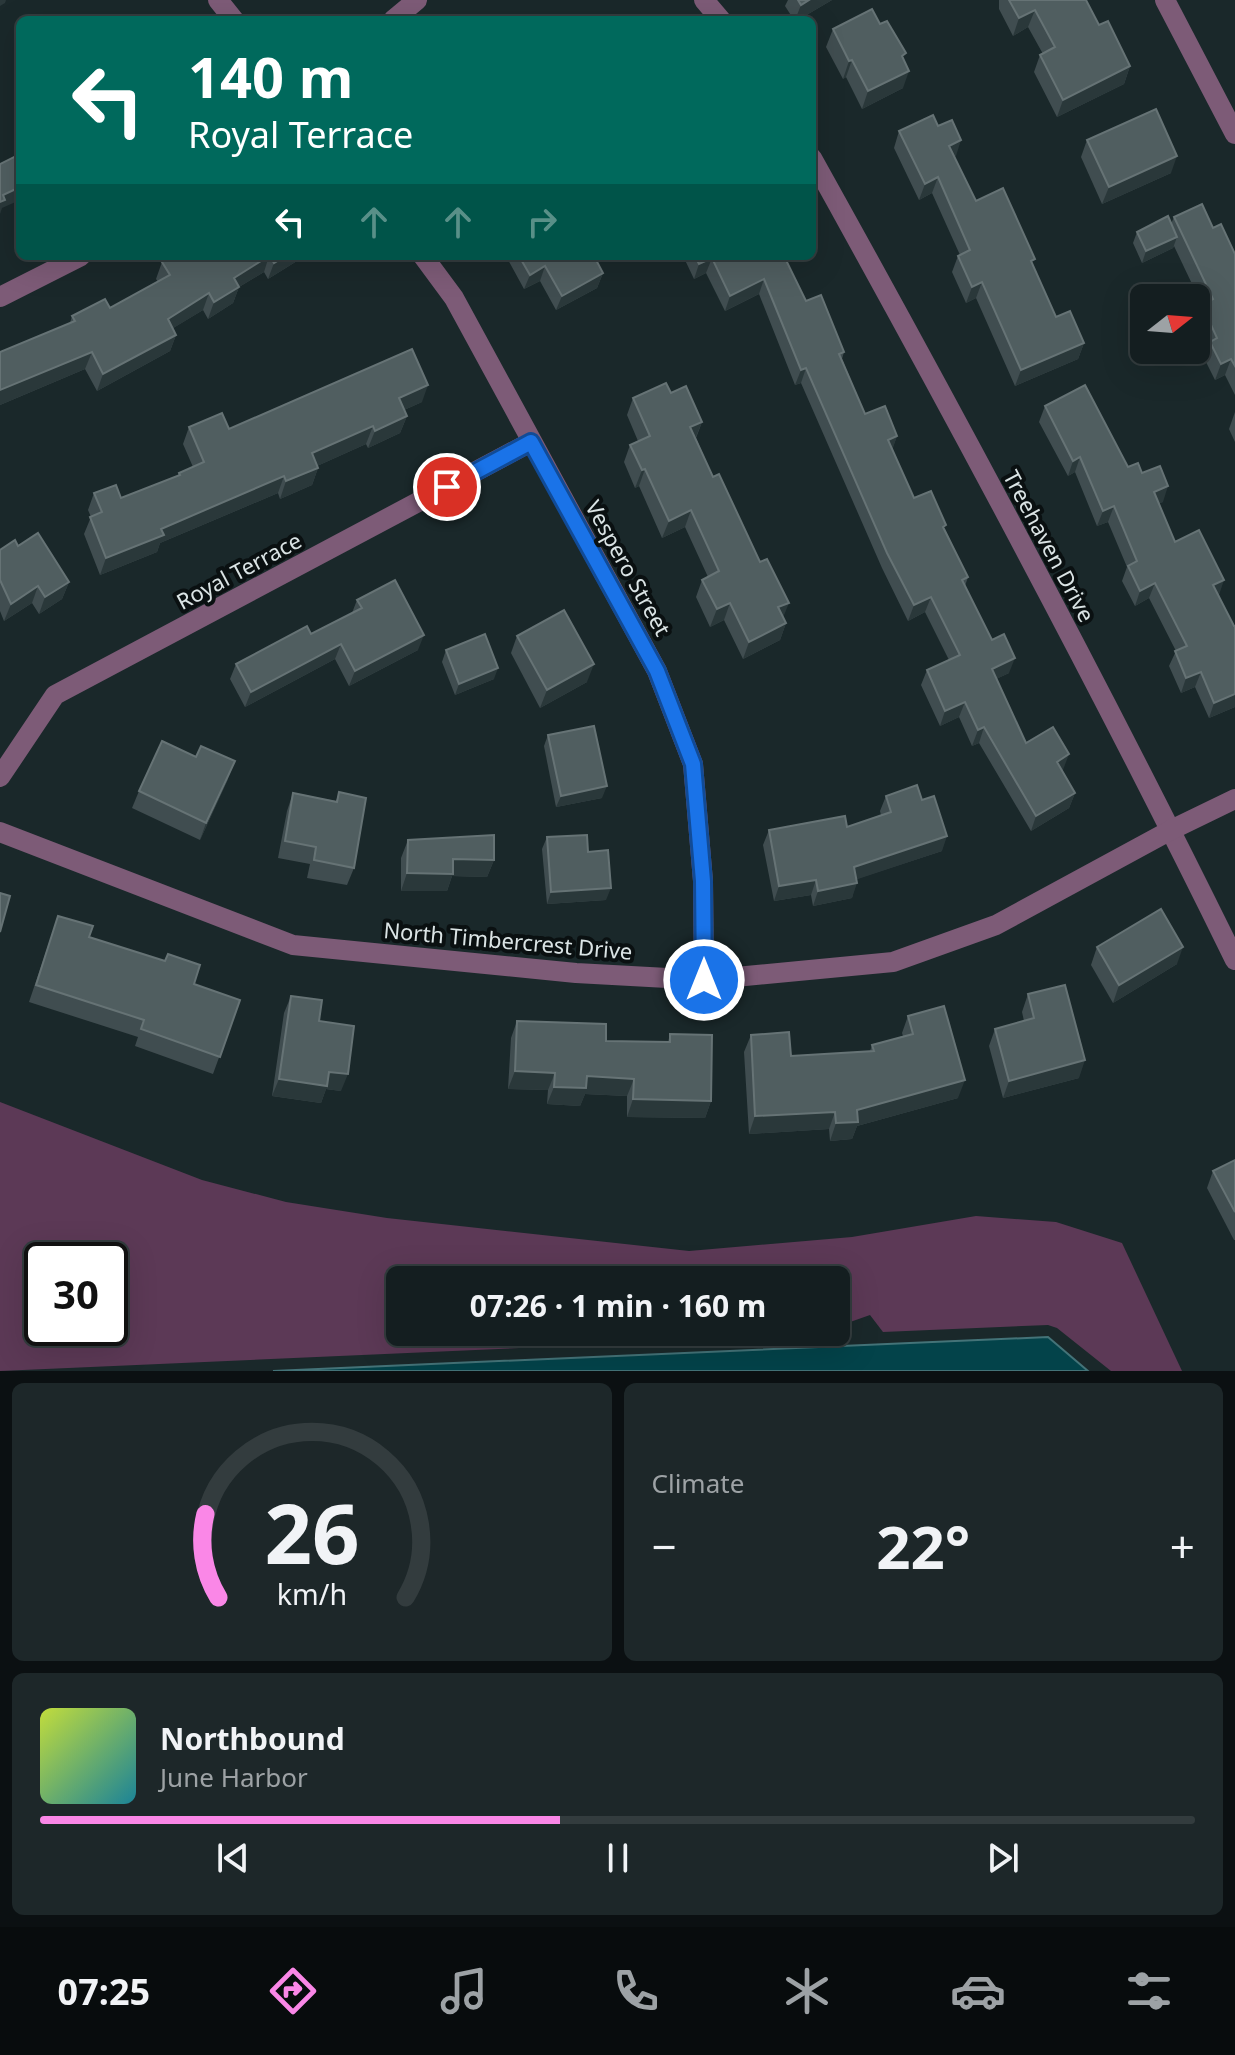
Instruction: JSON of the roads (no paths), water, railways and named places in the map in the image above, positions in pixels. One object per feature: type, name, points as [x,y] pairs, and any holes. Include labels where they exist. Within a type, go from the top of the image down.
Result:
[{"type":"street","points":[[218,0],[231,16]]},
{"type":"street","points":[[398,16],[417,0]]},
{"type":"street","points":[[704,0],[718,16]]},
{"type":"street","points":[[1165,0],[1235,134]]},
{"type":"street","name":"Treehaven Drive","points":[[816,165],[925,362],[1171,830],[1235,960]]},
{"type":"street","points":[[0,297],[73,260]]},
{"type":"street","name":"Vespero Street","points":[[426,260],[454,298],[657,671],[693,764],[703,881],[704,980]]},
{"type":"street","name":"Royal Terrace","points":[[0,777],[55,695],[531,442]]},
{"type":"street","name":"North Timbercrest Drive","points":[[0,832],[293,945],[576,973],[704,980],[893,962],[996,925],[1171,830],[1235,799]]},
{"type":"water","points":[[1048,1337],[1088,1371],[273,1371],[850,1346]]}]
